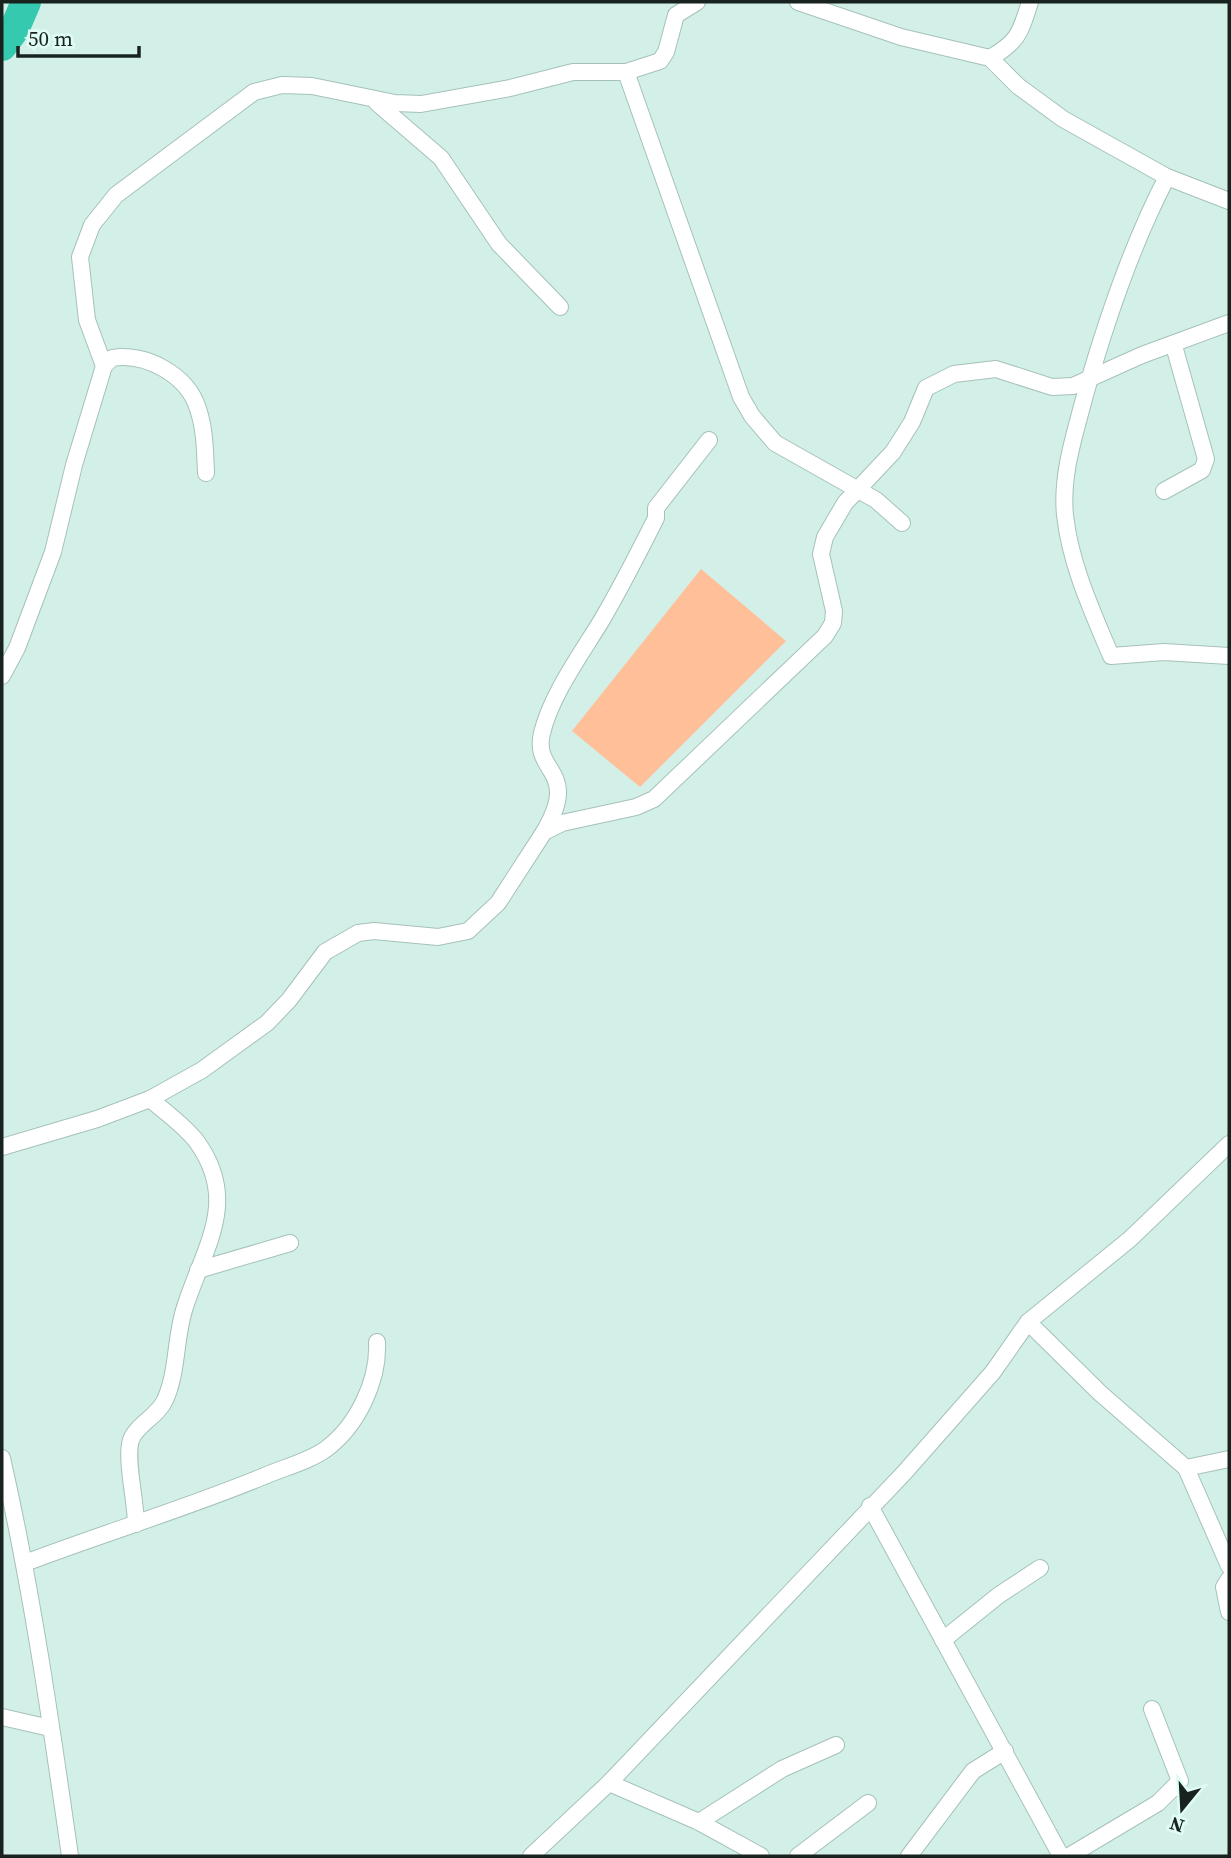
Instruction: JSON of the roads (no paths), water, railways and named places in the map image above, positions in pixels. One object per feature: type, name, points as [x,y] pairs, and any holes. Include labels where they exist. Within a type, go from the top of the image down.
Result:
[{"type":"street","points":[[104,366],[87,320],[80,257],[92,225],[116,195],[254,92],[282,85],[312,86],[395,103],[421,104],[510,88],[573,72],[626,72],[660,61],[666,52],[676,15],[697,2]]},
{"type":"street","points":[[798,2],[901,37],[990,58],[1018,86],[1063,119],[1167,177],[1229,201]]},
{"type":"street","points":[[990,58],[1010,46],[1023,29],[1030,2]]},
{"type":"street","points":[[626,72],[741,397],[752,416],[775,443],[860,490],[902,523]]},
{"type":"street","points":[[369,97],[441,158],[499,244],[560,307]]},
{"type":"street","points":[[1167,177],[1145,219],[1089,381],[1067,467],[1065,512],[1073,553],[1111,656],[1164,652],[1229,656]]},
{"type":"street","points":[[544,832],[562,823],[636,807],[654,799],[825,636],[833,623],[834,611],[821,554],[825,537],[834,517],[893,452],[912,422],[926,388],[954,374],[996,369],[1052,387],[1089,381],[1142,355],[1174,346],[1229,323]]},
{"type":"street","points":[[1164,491],[1202,470],[1206,459],[1174,346]]},
{"type":"street","points":[[2,676],[17,648],[53,552],[74,465],[104,366],[112,358],[136,358],[156,363],[186,388],[198,407],[206,474]]},
{"type":"street","points":[[2,1147],[97,1119],[150,1099],[202,1070],[267,1023],[289,1000],[325,952],[358,933],[373,931],[438,937],[468,931],[498,903],[544,832],[560,794],[560,784],[540,748],[542,731],[575,666],[626,578],[656,518],[656,509],[709,440]]},
{"type":"street","points":[[136,1524],[129,1459],[132,1437],[164,1402],[184,1308],[216,1222],[218,1191],[211,1165],[196,1140],[150,1099]]},
{"type":"street","points":[[531,1856],[609,1783],[870,1506],[993,1372],[1028,1322],[1122,1246],[1229,1144]]},
{"type":"street","points":[[198,1270],[290,1243]]},
{"type":"street","points":[[1028,1322],[1100,1393],[1186,1468],[1229,1566]]},
{"type":"street","points":[[25,1563],[225,1492],[324,1450],[349,1428],[359,1411],[371,1384],[377,1342]]},
{"type":"street","points":[[2,1458],[25,1563],[70,1856]]},
{"type":"street","points":[[1186,1468],[1229,1459]]},
{"type":"street","points":[[870,1506],[1061,1856]]},
{"type":"street","points":[[943,1640],[999,1595],[1040,1568]]},
{"type":"street","points":[[1229,1579],[1224,1587],[1229,1612]]},
{"type":"street","points":[[1069,1856],[1158,1803],[1180,1781],[1152,1709]]},
{"type":"street","points":[[2,1717],[50,1728]]},
{"type":"street","points":[[699,1822],[782,1769],[836,1745]]},
{"type":"street","points":[[909,1856],[973,1771],[1004,1751]]},
{"type":"street","points":[[609,1783],[699,1822],[761,1856]]},
{"type":"street","points":[[798,1856],[868,1803]]},
{"type":"waterway","points":[[2,46],[14,30],[26,2]]}]
